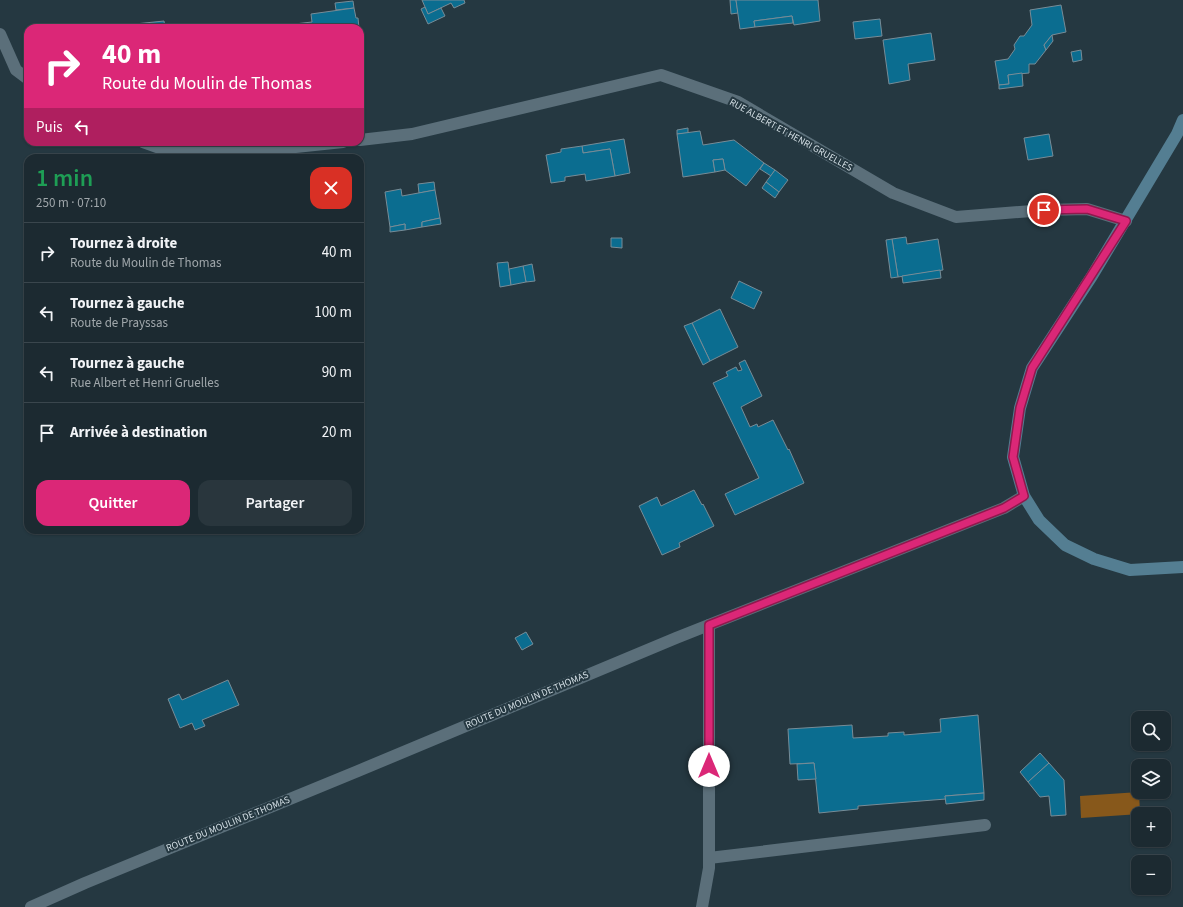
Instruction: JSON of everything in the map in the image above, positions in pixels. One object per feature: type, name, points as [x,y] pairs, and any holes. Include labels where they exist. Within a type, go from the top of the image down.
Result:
[{"type":"main road","points":[[1183,120],[1177,134],[1126,221],[1032,368],[1020,408],[1013,457],[1024,496],[1039,520],[1065,545],[1094,559],[1130,570],[1183,567]]},
{"type":"street","points":[[0,34],[16,70],[24,76]]},
{"type":"street","name":"RUE ALBERT ET HENRI GRUELLES","points":[[364,140],[412,134],[661,75],[738,102],[893,193],[956,217],[1044,210],[1087,209],[1126,221]]},
{"type":"street","points":[[154,146],[267,150],[305,146]]},
{"type":"street","name":"ROUTE DU MOULIN DE THOMAS","points":[[31,907],[85,882],[358,772],[709,625],[1004,508],[1024,496]]},
{"type":"street","points":[[702,907],[709,868],[709,625]]},
{"type":"street","points":[[709,858],[985,825]]},
{"type":"shaded area","points":[[1131,793],[1131,799],[1139,799],[1140,807],[1131,807],[1131,815],[1081,818],[1080,796]]},
{"type":"building","points":[[422,0],[464,0],[465,3],[454,8],[451,3],[428,14]]},
{"type":"building","points":[[730,0],[736,0],[738,13],[731,14]]},
{"type":"building","points":[[736,0],[818,0],[820,21],[794,25],[792,16],[754,21],[755,27],[740,29]]},
{"type":"building","points":[[353,1],[354,8],[336,10],[335,3]]},
{"type":"building","points":[[1061,5],[1066,32],[1052,35],[1044,45],[1046,50],[1035,64],[1029,64],[1029,73],[1008,75],[1009,84],[999,85],[995,61],[1008,59],[1015,49],[1014,45],[1020,36],[1024,36],[1032,25],[1030,10]]},
{"type":"building","points":[[425,7],[428,14],[441,8],[445,16],[428,24],[421,9]]},
{"type":"building","points":[[354,8],[359,24],[295,24],[312,22],[311,14]]},
{"type":"building","points":[[792,16],[793,23],[755,27],[754,21]]},
{"type":"building","points":[[880,19],[882,36],[855,39],[853,22]]},
{"type":"building","points":[[164,21],[164,24],[135,24]]},
{"type":"building","points":[[931,33],[935,60],[908,64],[910,80],[889,84],[883,40]]},
{"type":"building","points":[[1052,35],[1053,41],[1046,50],[1044,45]]},
{"type":"building","points":[[1081,50],[1082,60],[1073,62],[1071,52]]},
{"type":"building","points":[[1022,73],[1023,86],[999,89],[999,85],[1009,84],[1008,75]]},
{"type":"building","points":[[688,128],[688,133],[677,134],[677,130]]},
{"type":"building","points":[[700,131],[703,145],[734,140],[764,163],[746,186],[725,170],[723,159],[713,160],[715,172],[683,177],[677,134]]},
{"type":"building","points":[[1049,134],[1053,156],[1028,160],[1024,138]]},
{"type":"building","points":[[624,139],[630,173],[615,176],[610,149],[583,153],[582,146]]},
{"type":"building","points":[[582,146],[583,153],[610,149],[615,176],[586,181],[585,174],[565,177],[565,181],[551,183],[546,155],[561,152],[561,149]]},
{"type":"building","points":[[723,159],[725,170],[715,172],[713,160]]},
{"type":"building","points":[[764,163],[775,170],[771,176],[760,169]]},
{"type":"building","points":[[775,170],[788,180],[779,192],[766,182]]},
{"type":"building","points":[[434,182],[435,190],[419,193],[418,184]]},
{"type":"building","points":[[766,182],[779,192],[775,198],[762,188]]},
{"type":"building","points":[[401,189],[402,196],[435,190],[440,218],[422,222],[422,227],[405,230],[405,224],[390,227],[385,192]]},
{"type":"building","points":[[440,218],[441,224],[422,227],[422,222]]},
{"type":"building","points":[[405,224],[405,230],[390,232],[390,227]]},
{"type":"building","points":[[906,237],[907,244],[938,239],[943,270],[898,277],[892,239]]},
{"type":"building","points":[[611,238],[622,238],[622,248],[611,247]]},
{"type":"building","points":[[892,239],[898,277],[891,278],[886,240]]},
{"type":"building","points":[[508,262],[511,285],[500,287],[497,263]]},
{"type":"building","points":[[532,264],[535,281],[526,282],[523,266]]},
{"type":"building","points":[[523,266],[526,282],[511,285],[509,269]]},
{"type":"building","points":[[940,270],[941,278],[903,283],[902,276]]},
{"type":"building","points":[[739,281],[762,292],[754,309],[731,298]]},
{"type":"building","points":[[720,309],[738,347],[710,361],[692,323]]},
{"type":"building","points":[[692,323],[710,361],[703,365],[684,326]]},
{"type":"building","points":[[745,360],[762,396],[741,407],[750,427],[757,424],[758,427],[773,420],[788,450],[789,449],[804,483],[735,515],[725,494],[759,478],[713,383],[728,376],[726,372],[736,367],[738,371],[742,370],[739,363]]},
{"type":"building","points":[[694,490],[714,526],[679,543],[680,547],[662,555],[639,506],[657,497],[661,506]]},
{"type":"building","points":[[526,632],[533,644],[522,650],[515,638]]},
{"type":"building","points":[[228,680],[239,705],[202,720],[205,726],[195,730],[192,723],[180,728],[168,699],[179,694],[182,700]]},
{"type":"building","points":[[978,715],[984,793],[945,796],[946,799],[858,806],[858,809],[819,813],[814,763],[790,764],[788,729],[852,725],[853,738],[888,736],[888,733],[904,732],[904,735],[941,732],[940,719]]},
{"type":"building","points":[[1040,753],[1049,763],[1028,782],[1020,772]]},
{"type":"building","points":[[814,763],[816,779],[798,780],[797,764]]},
{"type":"building","points":[[1049,763],[1064,780],[1066,815],[1051,816],[1049,796],[1040,797],[1028,782]]},
{"type":"building","points":[[984,793],[984,800],[946,804],[945,796]]},
{"type":"route","points":[[709,766],[709,625],[1004,508],[1024,496],[1013,457],[1020,408],[1032,368],[1126,221],[1087,209],[1044,210]]}]
